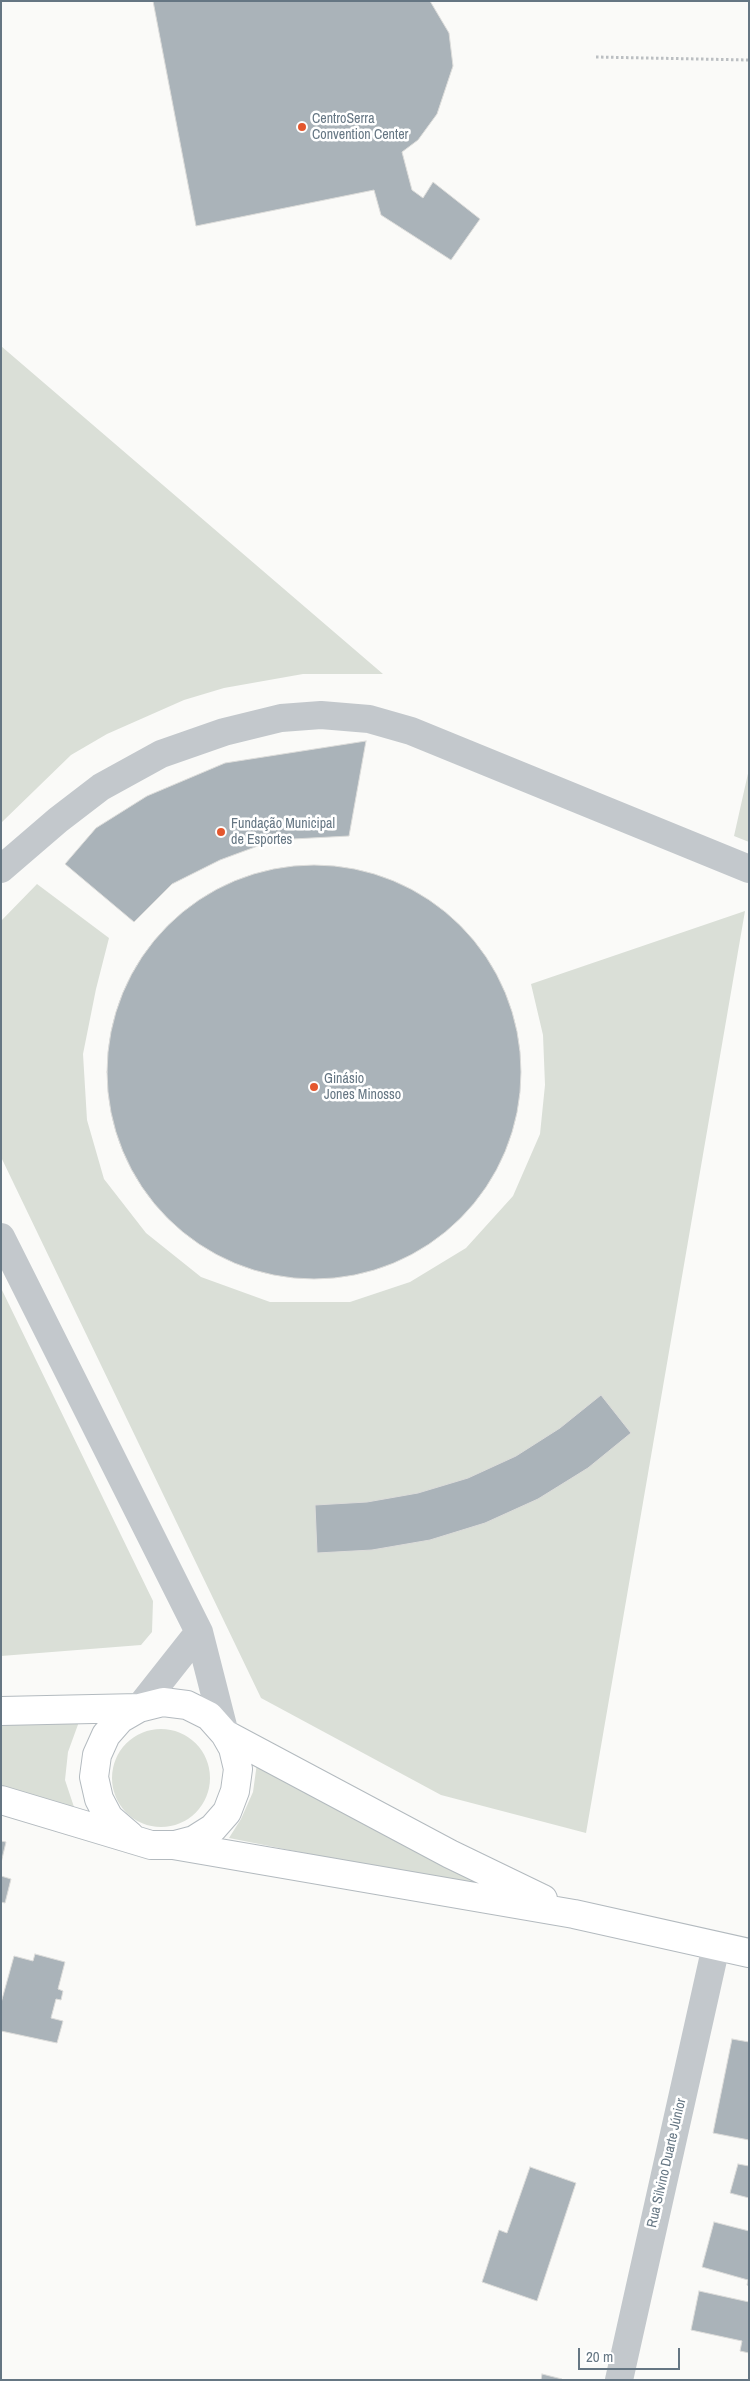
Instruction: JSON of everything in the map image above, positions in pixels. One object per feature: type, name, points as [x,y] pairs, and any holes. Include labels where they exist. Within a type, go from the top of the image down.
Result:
[{"type":"main road","points":[[1,1711],[139,1708],[163,1702],[187,1705],[209,1716],[226,1734],[233,1748],[238,1769],[235,1791],[227,1812],[213,1828],[194,1840],[173,1846]]},
{"type":"main road","points":[[131,1837],[109,1818],[99,1799],[94,1777],[97,1755],[106,1735],[120,1719],[139,1708]]},
{"type":"main road","points":[[226,1734],[480,1870],[574,1914]]},
{"type":"main road","points":[[1,1800],[131,1837],[151,1845],[173,1846],[574,1914],[749,1953]]},
{"type":"street","points":[[1,869],[58,820],[101,787],[162,754],[224,732],[281,718],[321,715],[370,719],[411,731],[749,869]]},
{"type":"street","points":[[1,1237],[199,1632],[226,1734]]},
{"type":"street","points":[[139,1708],[199,1632]]},
{"type":"street","name":"Rua Silvino Duarte Júnior","points":[[619,2380],[716,1946]]},
{"type":"path","points":[[596,57],[749,60]]},
{"type":"shaded area","points":[[1,346],[383,674],[303,674],[224,688],[184,700],[107,734],[71,755],[1,823]]},
{"type":"shaded area","points":[[749,769],[749,842],[734,836]]},
{"type":"shaded area","points":[[37,884],[109,938],[96,989],[83,1054],[87,1120],[104,1179],[146,1233],[201,1277],[270,1302],[350,1302],[410,1282],[466,1248],[513,1196],[540,1134],[545,1085],[543,1035],[531,984],[745,911],[586,1833],[441,1795],[261,1698],[1,1157],[1,921]]},
{"type":"shaded area","points":[[1,1288],[153,1601],[152,1632],[141,1645],[1,1656]]},
{"type":"shaded area","points":[[80,1719],[68,1752],[65,1780],[74,1807],[1,1788],[1,1723]]},
{"type":"shaded area","points":[[161,1729],[180,1733],[195,1744],[206,1759],[210,1778],[206,1797],[195,1812],[180,1823],[161,1827],[142,1823],[127,1812],[116,1797],[112,1778],[116,1759],[127,1744],[142,1733]]},
{"type":"shaded area","points":[[257,1763],[499,1892],[229,1838],[241,1819],[253,1792]]},
{"type":"building","name":"CentroSerra Convention Center","points":[[153,1],[430,1],[449,33],[453,66],[437,114],[418,140],[402,152],[412,190],[423,198],[433,182],[480,219],[451,260],[381,215],[374,190],[196,226]]},
{"type":"building","name":"Fundação Municipal de Esportes","points":[[366,741],[349,836],[274,840],[220,860],[172,884],[134,922],[65,864],[96,828],[147,796],[225,763]]},
{"type":"building","name":"Ginásio Jones Minosso","points":[[314,865],[354,869],[393,881],[429,900],[460,926],[486,957],[505,993],[517,1032],[521,1072],[517,1112],[505,1151],[486,1187],[460,1218],[429,1244],[393,1263],[354,1275],[314,1279],[274,1275],[235,1263],[199,1244],[168,1218],[142,1187],[123,1151],[111,1112],[107,1072],[111,1032],[123,993],[142,957],[168,926],[199,900],[235,881],[274,869]]},
{"type":"building","points":[[601,1395],[631,1433],[588,1468],[538,1499],[485,1523],[430,1540],[372,1550],[317,1553],[315,1505],[367,1502],[418,1493],[468,1478],[516,1456],[560,1428]]},
{"type":"building","points":[[1,1841],[6,1842],[1,1863]]},
{"type":"building","points":[[1,1876],[11,1879],[5,1903],[1,1902]]},
{"type":"building","points":[[35,1954],[65,1962],[58,1989],[63,1991],[61,2000],[56,1999],[51,2018],[63,2021],[57,2043],[1,2031],[1,2003],[14,1956],[33,1961]]},
{"type":"building","points":[[732,2039],[749,2042],[749,2140],[713,2133]]},
{"type":"building","points":[[738,2164],[749,2166],[749,2198],[730,2193]]},
{"type":"building","points":[[530,2167],[576,2183],[537,2301],[482,2282],[499,2230],[507,2233]]},
{"type":"building","points":[[714,2222],[749,2231],[749,2286],[747,2285],[748,2280],[702,2267]]},
{"type":"building","points":[[699,2291],[749,2302],[749,2353],[740,2351],[742,2341],[691,2330]]},
{"type":"building","points":[[542,2374],[562,2379],[562,2380],[541,2380]]},
{"type":"place","name":"CentroSerra Convention Center","points":[[302,127]]},
{"type":"place","name":"Fundação Municipal de Esportes","points":[[221,832]]},
{"type":"place","name":"Ginásio Jones Minosso","points":[[314,1087]]}]
